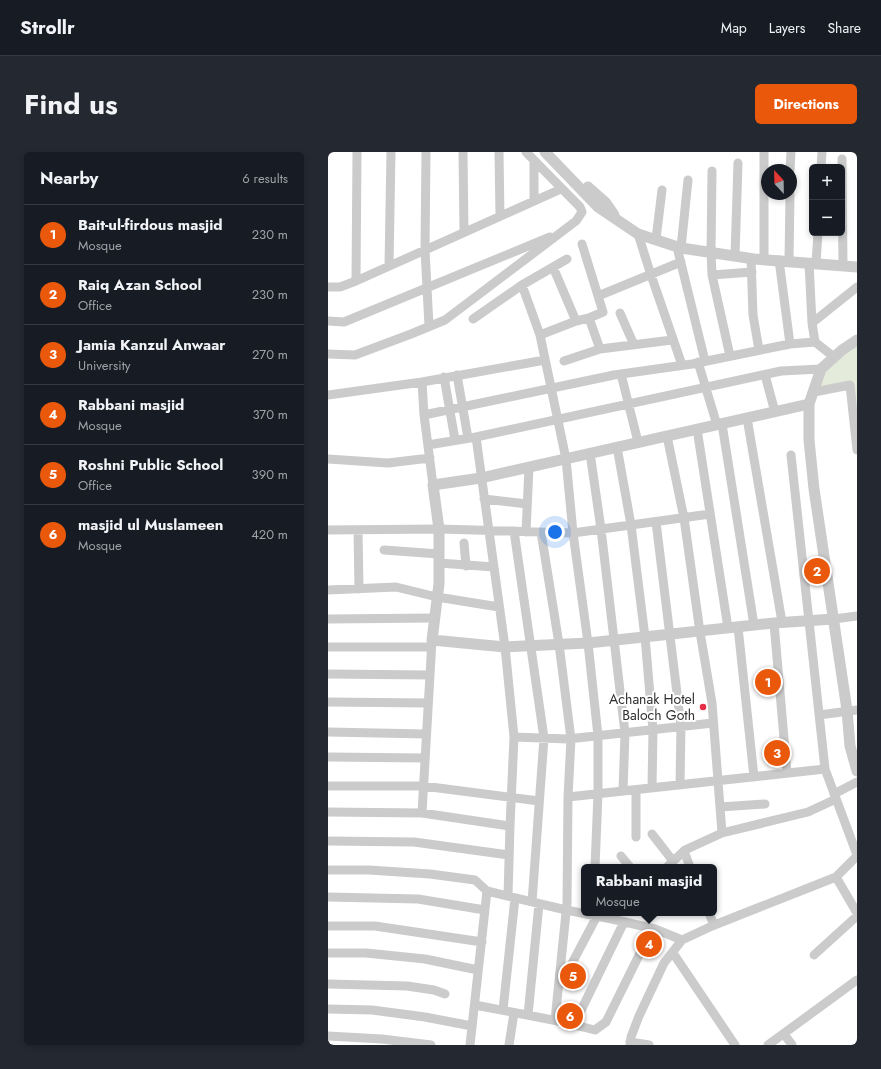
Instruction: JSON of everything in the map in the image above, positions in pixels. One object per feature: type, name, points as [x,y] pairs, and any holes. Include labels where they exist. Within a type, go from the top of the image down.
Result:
[{"type":"street","points":[[356,281],[357,152]]},
{"type":"street","points":[[389,266],[391,152]]},
{"type":"street","points":[[426,152],[425,250],[430,326]]},
{"type":"street","points":[[463,152],[464,232]]},
{"type":"street","points":[[499,152],[500,216]]},
{"type":"street","points":[[328,354],[355,356],[445,320],[576,221],[582,212],[580,207],[526,152]]},
{"type":"street","points":[[545,152],[598,207],[638,234],[679,247],[735,256],[857,267]]},
{"type":"street","points":[[554,152],[605,202],[617,219]]},
{"type":"street","points":[[764,152],[764,259]]},
{"type":"street","points":[[790,152],[790,164]]},
{"type":"street","points":[[821,164],[822,152]]},
{"type":"street","points":[[842,159],[843,266]]},
{"type":"street","points":[[534,161],[534,201]]},
{"type":"street","points":[[735,256],[738,163]]},
{"type":"street","points":[[712,171],[712,275],[730,356]]},
{"type":"street","points":[[688,180],[679,247],[681,262],[706,387],[720,424],[754,625]]},
{"type":"street","points":[[328,287],[340,287],[356,281],[561,189]]},
{"type":"street","points":[[656,239],[662,190]]},
{"type":"street","points":[[789,200],[784,261],[790,344]]},
{"type":"street","points":[[328,321],[344,322],[562,232]]},
{"type":"street","points":[[638,234],[672,340],[682,365]]},
{"type":"street","points":[[817,236],[812,263],[812,323],[815,342],[834,357]]},
{"type":"street","points":[[540,335],[603,312],[582,244]]},
{"type":"street","points":[[752,258],[753,315],[759,350]]},
{"type":"street","points":[[473,319],[522,285],[567,259]]},
{"type":"street","points":[[598,296],[681,262]]},
{"type":"street","points":[[553,267],[576,321]]},
{"type":"street","points":[[712,275],[752,272]]},
{"type":"street","points":[[522,285],[540,335],[566,459],[573,533],[588,643],[598,736],[598,794],[595,864]]},
{"type":"street","points":[[812,323],[857,287]]},
{"type":"street","points":[[620,313],[634,345]]},
{"type":"street","points":[[589,318],[600,349]]},
{"type":"street","points":[[564,361],[600,349],[672,340]]},
{"type":"street","points":[[857,340],[842,350],[822,369],[810,404],[809,440],[814,489],[834,619],[852,710],[850,746],[857,771]]},
{"type":"street","points":[[424,416],[621,374],[702,362],[790,344],[815,342]]},
{"type":"street","points":[[328,395],[422,382],[545,360]]},
{"type":"street","points":[[428,445],[472,438],[781,371],[822,369]]},
{"type":"street","points":[[621,374],[638,442]]},
{"type":"street","points":[[457,375],[462,407],[472,438],[481,478],[505,647],[514,737],[509,855],[512,897],[503,1010]]},
{"type":"street","points":[[765,375],[774,412]]},
{"type":"street","points":[[444,377],[455,440]]},
{"type":"street","points":[[422,382],[424,416],[439,529],[437,597],[432,644],[422,813]]},
{"type":"street","points":[[814,392],[850,385],[857,450]]},
{"type":"street","points":[[433,485],[481,478],[810,404]]},
{"type":"street","points":[[747,418],[778,622],[787,773]]},
{"type":"street","points":[[697,429],[710,514],[733,628],[754,777]]},
{"type":"street","points":[[667,436],[684,518],[700,632],[712,703],[722,833]]},
{"type":"street","points":[[617,447],[631,525],[644,637],[653,730],[652,788]]},
{"type":"street","points":[[590,453],[601,529],[625,733],[623,791]]},
{"type":"street","points":[[650,1045],[630,1044],[642,1009],[664,963],[682,940],[714,925],[836,877],[857,856],[825,769],[791,455]]},
{"type":"street","points":[[328,459],[388,463],[430,458]]},
{"type":"street","points":[[526,532],[529,467]]},
{"type":"street","points":[[484,500],[527,504]]},
{"type":"street","points":[[328,530],[439,529],[573,533],[710,514]]},
{"type":"street","points":[[656,522],[681,726],[680,785]]},
{"type":"street","points":[[358,530],[359,589]]},
{"type":"street","points":[[514,532],[544,738],[539,801],[536,903],[528,1015]]},
{"type":"street","points":[[541,532],[559,644],[571,739],[568,797],[566,910],[555,1020]]},
{"type":"street","points":[[464,543],[466,566]]},
{"type":"street","points":[[384,550],[439,558],[466,566],[494,567]]},
{"type":"street","points":[[328,590],[396,587],[437,597],[499,607]]},
{"type":"street","points":[[328,619],[434,618]]},
{"type":"street","points":[[328,647],[432,644],[505,647],[588,643],[700,632],[778,622],[857,618]]},
{"type":"street","points":[[328,674],[430,674]]},
{"type":"street","points":[[328,702],[428,703]]},
{"type":"street","points":[[819,715],[852,710]]},
{"type":"street","points":[[514,737],[571,739],[713,723]]},
{"type":"street","points":[[328,732],[426,734]]},
{"type":"street","points":[[328,757],[425,758]]},
{"type":"street","points":[[568,797],[825,769]]},
{"type":"street","points":[[652,834],[670,864],[684,851],[722,833],[808,812],[857,782]]},
{"type":"street","points":[[328,786],[423,786],[539,801]]},
{"type":"street","points":[[636,790],[636,837]]},
{"type":"street","points":[[720,807],[765,804]]},
{"type":"street","points":[[328,812],[422,813],[510,826]]},
{"type":"street","points":[[328,841],[414,842],[509,855]]},
{"type":"street","points":[[684,851],[689,864]]},
{"type":"street","points":[[621,856],[628,864]]},
{"type":"street","points":[[328,870],[369,870],[430,874],[474,880],[487,891],[581,913]]},
{"type":"street","points":[[836,877],[857,913]]},
{"type":"street","points":[[470,1045],[487,891]]},
{"type":"street","points":[[328,897],[418,899],[485,910]]},
{"type":"street","points":[[558,988],[594,916]]},
{"type":"street","points":[[615,916],[624,922],[652,928],[682,940]]},
{"type":"street","points":[[710,916],[714,925]]},
{"type":"street","points":[[814,955],[857,916]]},
{"type":"street","points":[[574,1025],[624,922]]},
{"type":"street","points":[[328,926],[375,926],[482,942]]},
{"type":"street","points":[[474,1005],[555,1020],[595,1030],[606,1022],[652,928]]},
{"type":"street","points":[[328,953],[366,953],[425,959],[478,970]]},
{"type":"street","points":[[672,953],[735,1045]]},
{"type":"street","points":[[768,1045],[857,980]]},
{"type":"street","points":[[328,984],[407,986],[434,990],[445,994]]},
{"type":"street","points":[[328,1009],[372,1010],[425,1017],[472,1026]]},
{"type":"street","points":[[509,1045],[514,1013]]},
{"type":"street","points":[[784,1034],[792,1045]]},
{"type":"street","points":[[328,1036],[382,1039],[431,1045]]},
{"type":"green space","points":[[857,341],[857,447],[850,385],[814,392],[822,369]]},
{"type":"place","name":"Raiq Azan School","points":[[817,571]]},
{"type":"place","name":"Bait-ul-firdous masjid","points":[[768,682]]},
{"type":"place","name":"Achanak Hotel Baloch Goth","points":[[703,707]]},
{"type":"place","name":"Jamia Kanzul Anwaar","points":[[777,753]]},
{"type":"place","name":"Rabbani masjid","points":[[649,944]]},
{"type":"place","name":"Roshni Public School","points":[[573,976]]},
{"type":"place","name":"masjid ul Muslameen","points":[[570,1016]]}]
